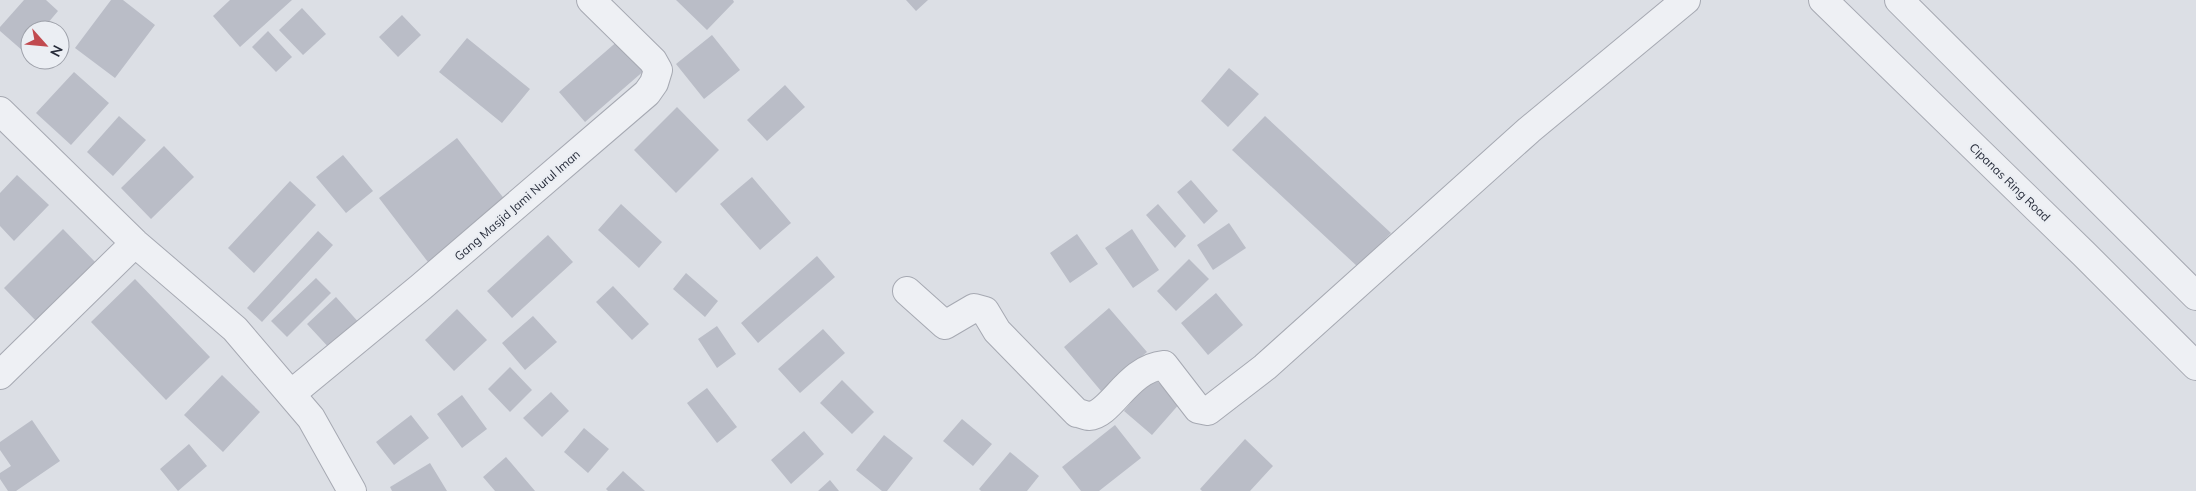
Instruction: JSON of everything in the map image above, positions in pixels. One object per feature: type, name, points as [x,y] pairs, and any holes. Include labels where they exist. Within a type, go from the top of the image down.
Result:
[{"type":"street","name":"Gang Masjid Jami Nurul Iman","points":[[291,394],[436,274],[647,93],[654,83],[658,70],[653,61],[591,0]]},
{"type":"street","points":[[907,291],[945,324],[974,308],[985,311],[997,331],[1078,412],[1089,416],[1100,411],[1141,372],[1153,366],[1164,366],[1198,409],[1208,411],[1265,367],[1530,130],[1686,0]]},
{"type":"street","name":"Cipanas Ring Road","points":[[1823,0],[2084,254],[2196,366]]},
{"type":"street","points":[[1899,0],[2196,296]]},
{"type":"street","points":[[0,111],[135,244],[235,329],[311,418],[352,491]]},
{"type":"street","points":[[0,374],[135,244]]},
{"type":"building","points":[[24,0],[46,0],[58,11],[50,20],[20,20],[20,48],[0,31],[0,27]]},
{"type":"building","points":[[111,0],[123,0],[155,25],[115,78],[75,48]]},
{"type":"building","points":[[230,0],[292,0],[240,47],[213,16]]},
{"type":"building","points":[[676,0],[733,0],[734,2],[707,30]]},
{"type":"building","points":[[906,0],[928,0],[916,11]]},
{"type":"building","points":[[302,8],[326,34],[303,55],[279,30]]},
{"type":"building","points":[[402,15],[421,35],[398,57],[379,37]]},
{"type":"building","points":[[268,31],[292,57],[276,72],[252,47]]},
{"type":"building","points":[[712,35],[740,70],[704,99],[676,64]]},
{"type":"building","points":[[467,38],[530,89],[502,123],[439,72]]},
{"type":"building","points":[[620,39],[646,69],[585,122],[559,92]]},
{"type":"building","points":[[1229,68],[1259,94],[1228,127],[1201,101]]},
{"type":"building","points":[[74,72],[109,103],[71,145],[36,113]]},
{"type":"building","points":[[785,85],[805,107],[767,141],[747,120]]},
{"type":"building","points":[[677,107],[719,150],[676,193],[634,150]]},
{"type":"building","points":[[119,116],[146,140],[113,176],[87,152]]},
{"type":"building","points":[[1265,116],[1391,233],[1358,267],[1232,150]]},
{"type":"building","points":[[457,138],[509,205],[431,266],[379,198]]},
{"type":"building","points":[[164,146],[194,177],[151,219],[121,188]]},
{"type":"building","points":[[343,155],[373,191],[346,213],[316,177]]},
{"type":"building","points":[[17,175],[49,205],[14,241],[0,226],[0,193]]},
{"type":"building","points":[[752,177],[791,223],[760,250],[720,204]]},
{"type":"building","points":[[1191,180],[1218,211],[1204,224],[1177,192]]},
{"type":"building","points":[[290,181],[316,205],[254,273],[228,248]]},
{"type":"building","points":[[621,204],[662,242],[639,268],[598,230]]},
{"type":"building","points":[[1158,204],[1186,236],[1175,248],[1146,215]]},
{"type":"building","points":[[1229,223],[1246,248],[1213,270],[1197,245]]},
{"type":"building","points":[[63,229],[98,265],[39,324],[4,288]]},
{"type":"building","points":[[1132,229],[1159,270],[1133,288],[1105,248]]},
{"type":"building","points":[[318,231],[333,245],[262,322],[247,308]]},
{"type":"building","points":[[1077,234],[1098,264],[1070,283],[1050,253]]},
{"type":"building","points":[[548,235],[573,262],[512,318],[487,291]]},
{"type":"building","points":[[817,256],[835,277],[758,343],[741,323]]},
{"type":"building","points":[[1189,259],[1209,279],[1176,311],[1157,291]]},
{"type":"building","points":[[686,273],[718,301],[705,317],[673,289]]},
{"type":"building","points":[[316,278],[331,293],[287,337],[271,321]]},
{"type":"building","points":[[135,279],[210,357],[166,400],[91,322]]},
{"type":"building","points":[[613,286],[649,324],[632,340],[596,302]]},
{"type":"building","points":[[1216,293],[1243,325],[1208,355],[1181,323]]},
{"type":"building","points":[[336,297],[361,325],[332,351],[307,324]]},
{"type":"building","points":[[1109,308],[1147,352],[1101,391],[1064,347]]},
{"type":"building","points":[[457,309],[487,340],[454,371],[425,340]]},
{"type":"building","points":[[533,316],[557,342],[525,370],[502,343]]},
{"type":"building","points":[[717,326],[736,354],[717,368],[698,339]]},
{"type":"building","points":[[823,329],[845,353],[800,393],[778,369]]},
{"type":"building","points":[[510,367],[532,390],[510,412],[488,389]]},
{"type":"building","points":[[222,375],[260,412],[223,452],[184,415]]},
{"type":"building","points":[[1152,377],[1181,402],[1152,435],[1124,411]]},
{"type":"building","points":[[842,380],[874,412],[852,434],[820,403]]},
{"type":"building","points":[[707,388],[737,427],[717,443],[687,403]]},
{"type":"building","points":[[551,392],[569,411],[542,437],[523,418]]},
{"type":"building","points":[[462,395],[487,429],[462,448],[437,414]]},
{"type":"building","points":[[411,415],[429,438],[394,465],[376,442]]},
{"type":"building","points":[[962,419],[992,444],[973,466],[943,441]]},
{"type":"building","points":[[32,420],[60,461],[16,491],[8,491],[0,479],[0,473],[11,466],[0,450],[0,442]]},
{"type":"building","points":[[1115,425],[1141,458],[1099,491],[1081,491],[1062,467]]},
{"type":"building","points":[[584,428],[609,449],[588,473],[564,452]]},
{"type":"building","points":[[804,431],[824,454],[791,484],[771,460]]},
{"type":"building","points":[[884,435],[913,458],[887,491],[882,491],[856,470]]},
{"type":"building","points":[[1245,439],[1273,466],[1250,491],[1202,491],[1200,489]]},
{"type":"building","points":[[189,444],[207,466],[178,491],[160,469]]},
{"type":"building","points":[[1010,452],[1039,476],[1027,491],[981,491],[979,489]]},
{"type":"building","points":[[506,457],[535,491],[495,491],[483,477]]},
{"type":"building","points":[[430,463],[447,491],[392,491],[390,487]]},
{"type":"building","points":[[623,471],[645,491],[608,491],[606,489]]},
{"type":"building","points":[[830,480],[839,491],[818,491]]}]
